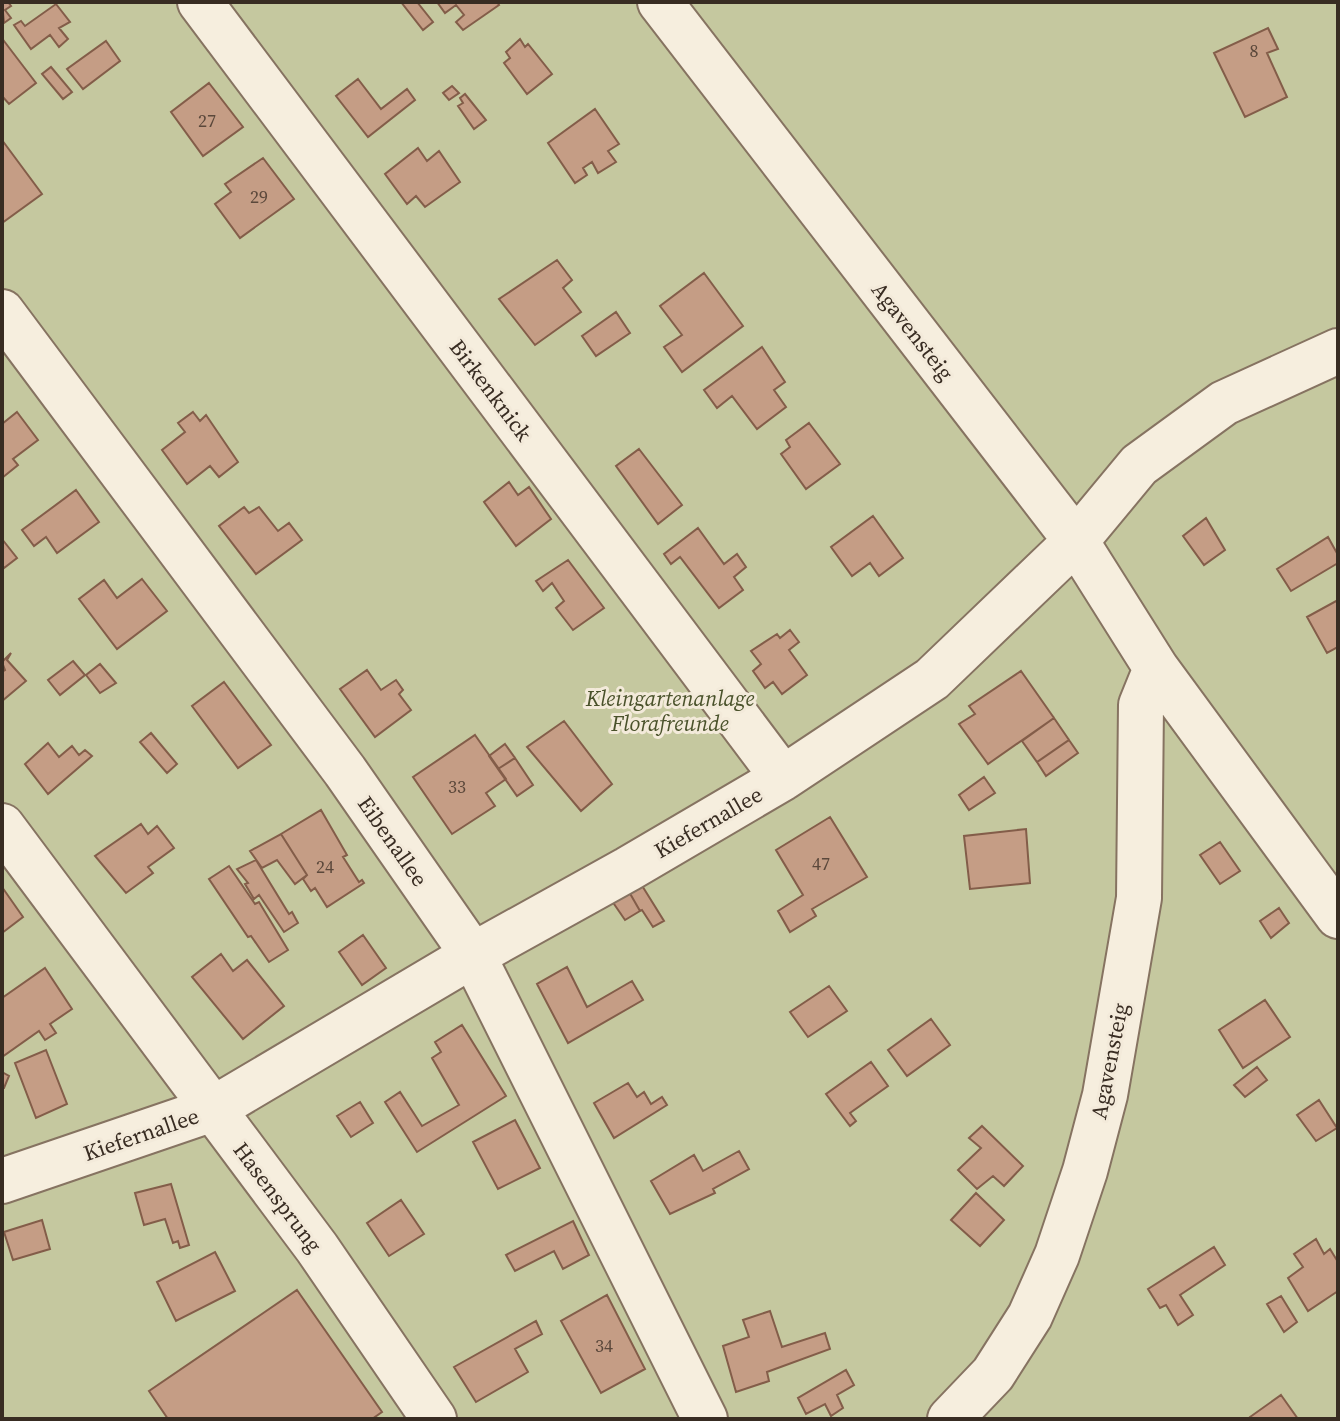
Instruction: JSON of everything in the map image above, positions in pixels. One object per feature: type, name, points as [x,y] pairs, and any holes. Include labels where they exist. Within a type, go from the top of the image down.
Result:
[{"type":"lane","name":"Birkenknick","points":[[200,2],[783,778]]},
{"type":"lane","name":"Agavensteig","points":[[660,2],[1076,541],[1156,668],[1338,916]]},
{"type":"lane","name":"Eibenallee","points":[[2,312],[345,771],[473,955],[705,1419]]},
{"type":"lane","name":"Kiefernallee","points":[[2,1181],[213,1109],[473,955],[783,778],[932,679],[1076,541],[1139,465],[1224,403],[1338,351]]},
{"type":"lane","name":"Agavensteig","points":[[950,1419],[993,1374],[1030,1316],[1057,1255],[1085,1171],[1105,1095],[1139,898],[1141,705],[1156,668]]},
{"type":"lane","name":"Hasensprung","points":[[2,826],[317,1248],[434,1419]]},
{"type":"green space","name":"Kleingartenanlage Florafreunde","points":[[2,2],[1338,2],[1338,1419],[2,1419]]},
{"type":"building","points":[[2,2],[8,2],[11,6],[5,10],[11,18],[4,23]]},
{"type":"building","points":[[401,2],[417,2],[433,22],[423,30]]},
{"type":"building","points":[[437,2],[497,2],[499,5],[463,30],[456,22],[464,15],[456,5],[445,13]]},
{"type":"building","points":[[56,4],[70,22],[59,28],[68,39],[59,47],[50,35],[31,49],[14,25],[21,21],[25,26]]},
{"type":"building","points":[[1268,28],[1278,49],[1267,53],[1287,97],[1245,117],[1214,53]]},
{"type":"building","points":[[520,39],[525,47],[528,44],[552,74],[527,94],[504,63],[510,58],[506,52]]},
{"type":"building","points":[[4,41],[36,83],[9,104],[2,96]]},
{"type":"building","points":[[106,41],[120,61],[83,89],[67,69]]},
{"type":"building","points":[[51,67],[72,92],[63,99],[42,74]]},
{"type":"building","points":[[358,79],[381,109],[407,89],[415,100],[368,137],[336,96]]},
{"type":"building","points":[[209,83],[243,127],[203,156],[171,112]]},
{"type":"building","points":[[452,86],[459,93],[449,100],[443,93]]},
{"type":"building","points":[[465,94],[486,120],[474,129],[458,106],[463,103],[460,98]]},
{"type":"building","points":[[595,109],[619,144],[608,151],[616,162],[598,173],[592,162],[583,168],[587,175],[575,183],[548,143]]},
{"type":"building","points":[[2,140],[42,194],[2,223]]},
{"type":"building","points":[[418,148],[427,161],[439,151],[460,182],[425,207],[416,196],[407,204],[385,174]]},
{"type":"building","points":[[263,158],[294,199],[240,238],[215,204],[231,192],[225,184]]},
{"type":"building","points":[[557,260],[572,280],[563,288],[581,312],[535,345],[499,299]]},
{"type":"building","points":[[704,273],[743,326],[682,372],[664,347],[682,335],[660,306]]},
{"type":"building","points":[[616,312],[630,333],[596,356],[582,336]]},
{"type":"building","points":[[762,347],[785,382],[774,390],[786,407],[757,429],[732,396],[717,408],[704,390]]},
{"type":"building","points":[[17,412],[38,440],[13,459],[18,465],[2,478],[2,424]]},
{"type":"building","points":[[193,412],[200,421],[206,415],[238,462],[219,477],[210,466],[187,484],[162,450],[185,432],[178,423]]},
{"type":"building","points":[[809,423],[840,464],[806,489],[781,454],[790,447],[786,440]]},
{"type":"building","points":[[639,449],[682,505],[658,524],[616,466]]},
{"type":"building","points":[[509,482],[518,495],[529,487],[551,519],[516,546],[484,502]]},
{"type":"building","points":[[76,490],[99,522],[57,553],[46,537],[34,546],[22,530]]},
{"type":"building","points":[[244,507],[249,513],[259,507],[278,531],[289,523],[302,540],[256,574],[219,526]]},
{"type":"building","points":[[873,516],[903,558],[879,576],[870,563],[852,576],[831,547]]},
{"type":"building","points":[[1206,518],[1225,550],[1204,565],[1183,536]]},
{"type":"building","points":[[698,528],[724,564],[737,554],[746,567],[734,577],[743,590],[719,608],[680,557],[671,564],[664,554]]},
{"type":"building","points":[[1328,537],[1338,555],[1338,563],[1291,591],[1277,569]]},
{"type":"building","points":[[2,539],[17,558],[4,568],[2,565]]},
{"type":"building","points":[[568,560],[604,608],[573,630],[556,608],[564,601],[552,583],[543,591],[536,581]]},
{"type":"building","points":[[142,579],[167,611],[117,649],[79,599],[104,580],[117,598]]},
{"type":"building","points":[[1338,600],[1338,647],[1327,653],[1307,617]]},
{"type":"building","points":[[790,630],[799,642],[789,650],[807,675],[782,694],[773,682],[765,688],[753,671],[761,664],[751,651],[777,634],[780,638]]},
{"type":"building","points":[[11,653],[7,660],[26,681],[2,701],[2,672],[5,670],[2,662]]},
{"type":"building","points":[[73,661],[85,675],[60,695],[48,680]]},
{"type":"building","points":[[100,664],[116,683],[100,693],[86,675]]},
{"type":"building","points":[[367,670],[381,690],[396,680],[403,690],[399,694],[411,710],[375,737],[340,689]]},
{"type":"building","points":[[1021,671],[1054,718],[988,764],[959,724],[975,714],[969,706]]},
{"type":"building","points":[[224,682],[271,745],[238,768],[192,706]]},
{"type":"building","points":[[1054,718],[1069,740],[1037,762],[1022,741]]},
{"type":"building","points":[[564,721],[612,784],[581,811],[527,747]]},
{"type":"building","points":[[151,733],[177,764],[167,773],[140,742]]},
{"type":"building","points":[[475,735],[506,779],[486,793],[495,806],[452,834],[413,777]]},
{"type":"building","points":[[1069,740],[1078,753],[1046,776],[1037,762]]},
{"type":"building","points":[[48,743],[59,757],[72,746],[79,755],[85,750],[92,756],[48,794],[25,764]]},
{"type":"building","points":[[505,744],[515,758],[498,769],[489,756]]},
{"type":"building","points":[[515,758],[533,785],[517,796],[498,769]]},
{"type":"building","points":[[984,777],[995,793],[969,810],[959,795]]},
{"type":"building","points":[[321,810],[347,855],[343,857],[359,882],[362,880],[364,883],[327,907],[315,888],[311,891],[303,879],[307,875],[281,834]]},
{"type":"building","points":[[830,817],[867,877],[812,909],[816,916],[790,932],[778,911],[803,895],[776,850]]},
{"type":"building","points":[[141,824],[148,834],[157,826],[174,848],[148,867],[153,873],[126,893],[95,856]]},
{"type":"building","points":[[1026,829],[1030,883],[970,889],[964,836]]},
{"type":"building","points":[[281,834],[307,875],[295,884],[277,860],[262,868],[250,851]]},
{"type":"building","points":[[1220,842],[1240,871],[1220,884],[1200,855]]},
{"type":"building","points":[[256,860],[289,914],[292,912],[298,923],[284,932],[259,895],[254,899],[245,884],[248,883],[237,869]]},
{"type":"building","points":[[229,866],[255,904],[259,902],[288,950],[269,962],[209,879]]},
{"type":"building","points":[[641,884],[664,921],[653,927],[628,890]]},
{"type":"building","points":[[2,887],[23,917],[2,933]]},
{"type":"building","points":[[628,890],[640,911],[625,920],[612,901]]},
{"type":"building","points":[[1279,908],[1289,923],[1271,938],[1260,921]]},
{"type":"building","points":[[363,935],[386,968],[362,985],[339,952]]},
{"type":"building","points":[[221,954],[233,971],[247,960],[284,1006],[243,1039],[192,977]]},
{"type":"building","points":[[567,967],[587,1007],[632,981],[643,1000],[568,1043],[537,984]]},
{"type":"building","points":[[45,968],[72,1009],[50,1024],[56,1033],[45,1040],[39,1031],[2,1057],[2,998]]},
{"type":"building","points":[[829,986],[847,1011],[808,1037],[790,1012]]},
{"type":"building","points":[[1265,1000],[1290,1037],[1243,1068],[1219,1030]]},
{"type":"building","points":[[931,1019],[950,1045],[907,1076],[888,1050]]},
{"type":"building","points":[[462,1025],[506,1096],[417,1152],[385,1102],[400,1092],[422,1126],[459,1105],[432,1058],[441,1052],[435,1042]]},
{"type":"building","points":[[46,1050],[67,1104],[36,1118],[15,1063]]},
{"type":"building","points":[[871,1062],[888,1086],[850,1113],[856,1121],[850,1126],[826,1094]]},
{"type":"building","points":[[1257,1067],[1267,1080],[1245,1097],[1234,1085]]},
{"type":"building","points":[[2,1072],[9,1076],[4,1088],[2,1088]]},
{"type":"building","points":[[628,1083],[637,1097],[644,1092],[651,1104],[662,1097],[667,1105],[614,1138],[594,1103]]},
{"type":"building","points":[[1319,1100],[1337,1128],[1316,1141],[1297,1115]]},
{"type":"building","points":[[360,1102],[373,1123],[351,1137],[337,1116]]},
{"type":"building","points":[[515,1120],[540,1168],[498,1189],[473,1142]]},
{"type":"building","points":[[982,1126],[1023,1166],[1004,1186],[993,1176],[977,1189],[958,1170],[981,1148],[969,1138]]},
{"type":"building","points":[[739,1151],[749,1169],[713,1189],[715,1193],[670,1214],[651,1181],[694,1155],[703,1171]]},
{"type":"building","points":[[171,1184],[189,1245],[180,1248],[178,1241],[173,1243],[165,1219],[144,1225],[135,1193]]},
{"type":"building","points":[[976,1193],[1004,1220],[980,1246],[951,1220]]},
{"type":"building","points":[[401,1200],[424,1234],[389,1256],[367,1223]]},
{"type":"building","points":[[42,1220],[50,1249],[13,1260],[4,1232]]},
{"type":"building","points":[[573,1221],[589,1255],[563,1269],[554,1251],[515,1271],[506,1255]]},
{"type":"building","points":[[1316,1239],[1324,1254],[1330,1249],[1338,1262],[1338,1291],[1308,1311],[1288,1278],[1303,1267],[1294,1254]]},
{"type":"building","points":[[1214,1247],[1225,1265],[1180,1295],[1193,1315],[1178,1325],[1166,1305],[1160,1308],[1148,1289]]},
{"type":"building","points":[[215,1252],[235,1291],[176,1321],[157,1282]]},
{"type":"building","points":[[297,1290],[382,1412],[372,1419],[168,1419],[149,1391]]},
{"type":"building","points":[[607,1295],[645,1369],[601,1393],[561,1321]]},
{"type":"building","points":[[1281,1296],[1297,1322],[1284,1332],[1267,1304]]},
{"type":"building","points":[[770,1311],[782,1347],[825,1333],[830,1349],[767,1372],[769,1381],[736,1392],[723,1346],[749,1337],[743,1320]]},
{"type":"building","points":[[536,1321],[542,1334],[515,1349],[528,1372],[476,1402],[454,1367]]},
{"type":"building","points":[[846,1370],[854,1385],[837,1395],[843,1408],[831,1416],[825,1404],[806,1414],[798,1398]]},
{"type":"building","points":[[1281,1395],[1298,1419],[1251,1419],[1250,1417]]}]
